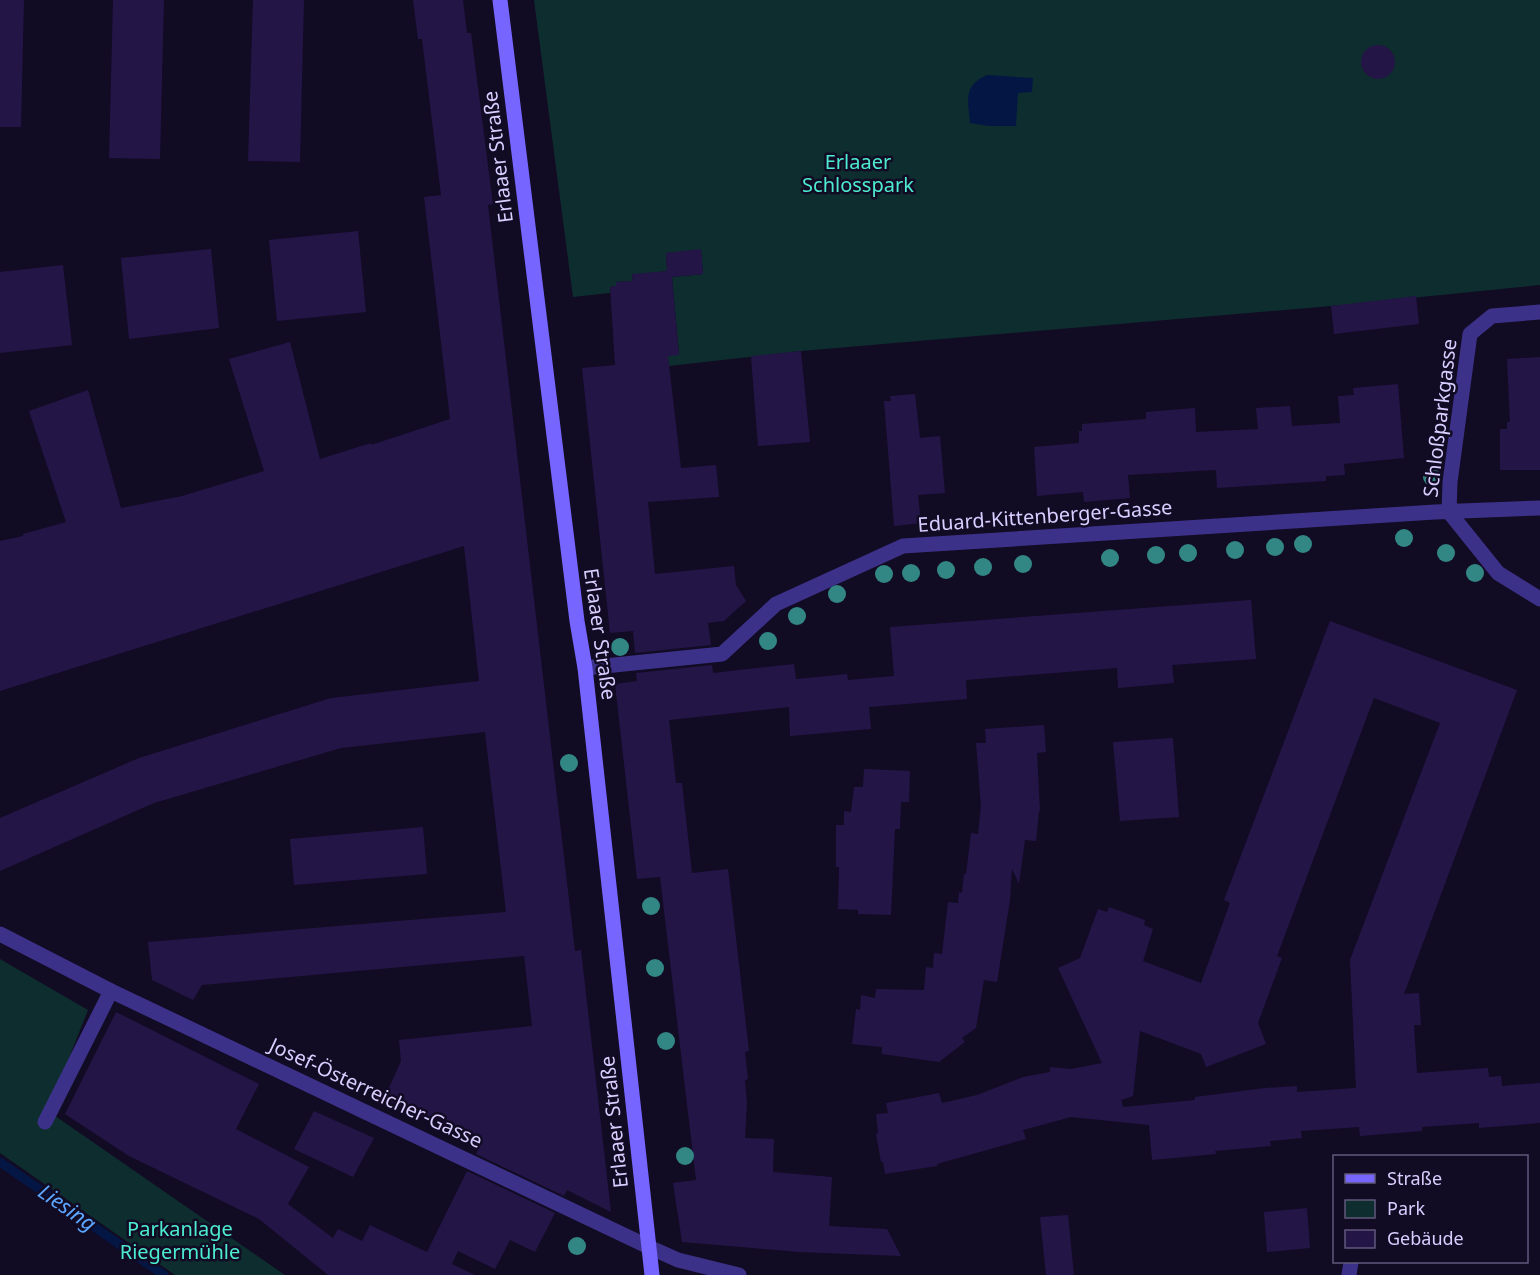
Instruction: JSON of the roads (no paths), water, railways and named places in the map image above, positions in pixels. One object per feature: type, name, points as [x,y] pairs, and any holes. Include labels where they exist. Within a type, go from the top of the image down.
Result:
[{"type":"main road","name":"Erlaaer Straße","points":[[500,0],[575,610],[585,668],[652,1275]]},
{"type":"street","name":"Schloßparkgasse","points":[[1449,512],[1450,482],[1470,334],[1492,316],[1540,312]]},
{"type":"street","name":"Eduard-Kittenberger-Gasse","points":[[585,668],[722,654],[776,604],[903,546],[1540,508]]},
{"type":"street","points":[[1449,512],[1498,573],[1540,599]]},
{"type":"street","name":"Josef-Österreicher-Gasse","points":[[0,934],[111,991],[649,1247],[678,1260],[740,1275]]},
{"type":"street","points":[[45,1122],[111,991]]},
{"type":"water","points":[[987,75],[1033,78],[1032,92],[1018,93],[1016,126],[970,123],[969,94],[974,84]]},
{"type":"waterway","name":"Liesing","points":[[0,1162],[164,1275]]},
{"type":"park label","name":"Erlaaer Schlosspark","points":[[858,174]]},
{"type":"park label","name":"Parkanlage Riegermühle","points":[[180,1240]]}]
